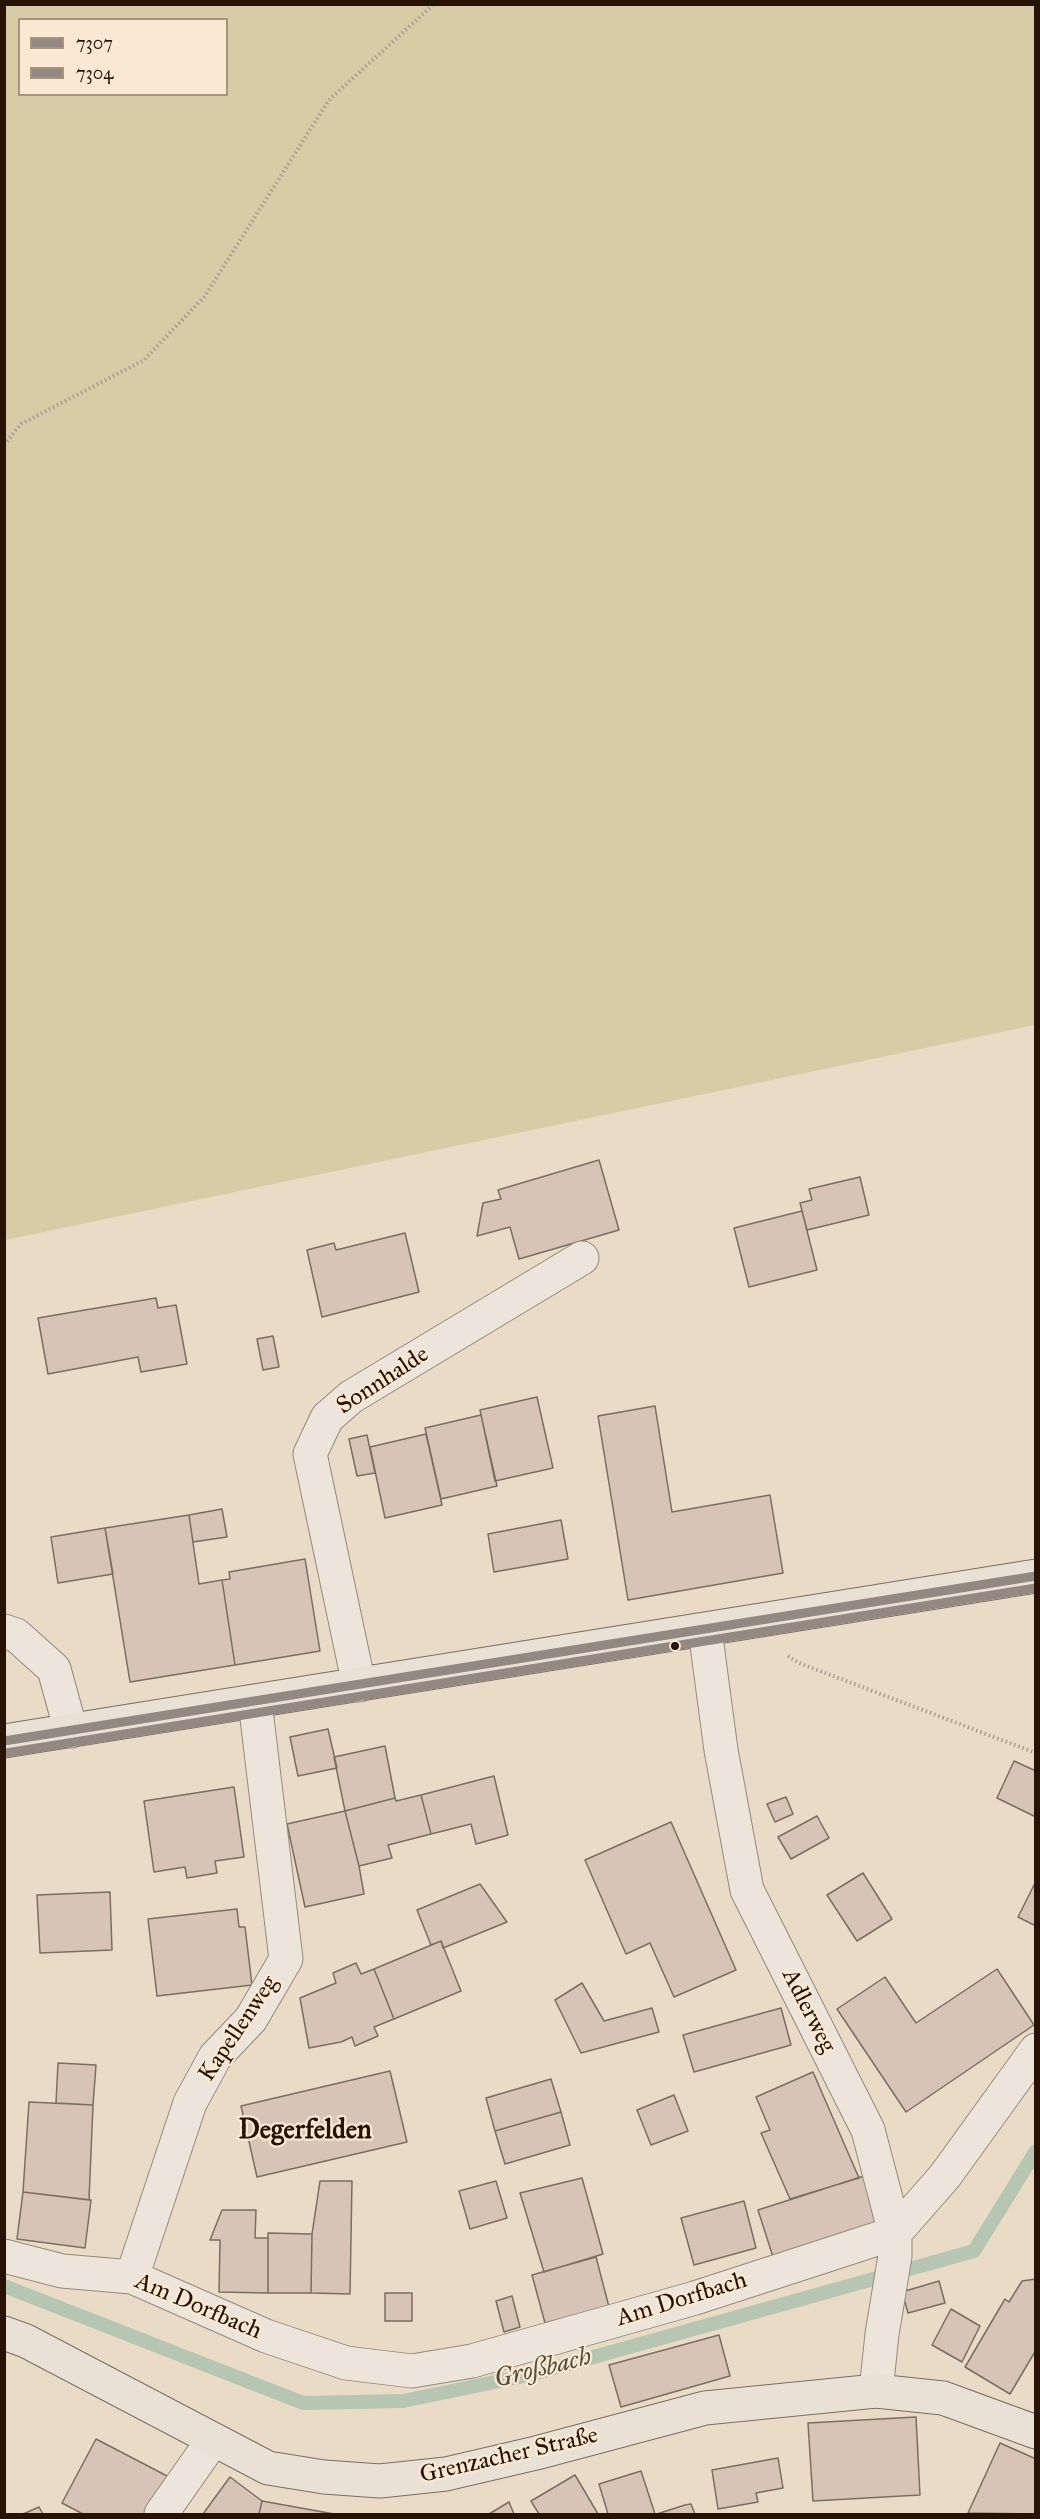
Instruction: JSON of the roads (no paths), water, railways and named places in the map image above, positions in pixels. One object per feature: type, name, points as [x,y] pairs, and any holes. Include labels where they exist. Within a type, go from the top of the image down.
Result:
[{"type":"main road","points":[[4,1741],[1035,1576]]},
{"type":"main road","name":"Grenzacher Straße","points":[[4,2333],[26,2341],[268,2468],[324,2477],[380,2481],[446,2474],[705,2408],[876,2391],[943,2398],[1035,2432]]},
{"type":"street","name":"Sonnhalde","points":[[359,1685],[310,1454],[327,1418],[351,1397],[582,1258]]},
{"type":"street","name":"Adlerweg","points":[[705,1630],[721,1750],[747,1890],[868,2130],[895,2245],[876,2391]]},
{"type":"street","points":[[4,1631],[16,1635],[54,1669],[71,1731]]},
{"type":"street","name":"Kapellenweg","points":[[132,2277],[190,2103],[215,2057],[251,2019],[286,1959],[255,1702]]},
{"type":"street","points":[[895,2245],[1035,2050]]},
{"type":"street","name":"Am Dorfbach","points":[[4,2256],[62,2271],[132,2277],[266,2336],[336,2360],[412,2371],[472,2361],[895,2245]]},
{"type":"street","points":[[161,2514],[213,2440]]},
{"type":"waterway","name":"Großbach","points":[[4,2286],[303,2403],[403,2401],[529,2375],[974,2251],[1036,2151]]},
{"type":"district","name":"Degerfelden","points":[[305,2131]]}]
